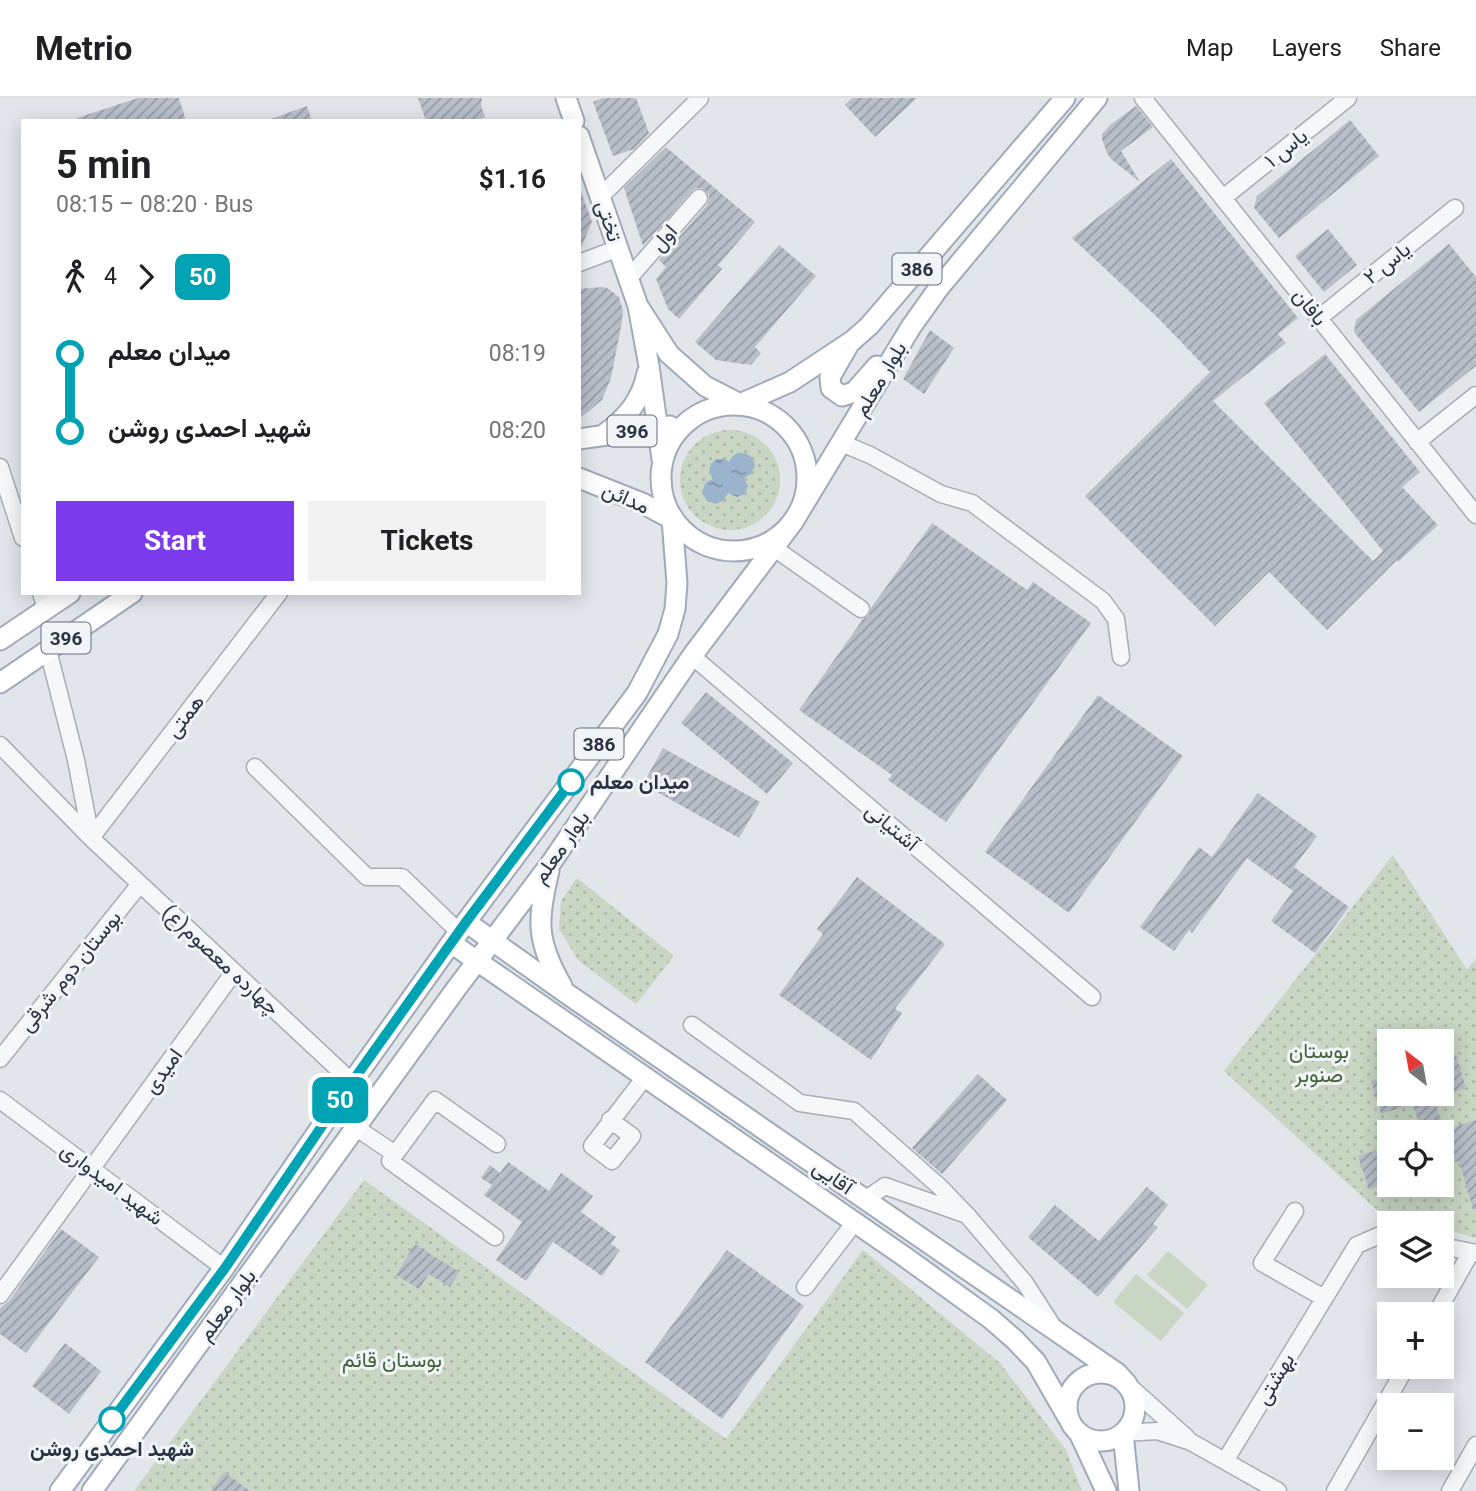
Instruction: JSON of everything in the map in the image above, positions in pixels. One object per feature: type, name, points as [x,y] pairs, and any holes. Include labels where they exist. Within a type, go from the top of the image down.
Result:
[{"type":"main road","points":[[566,98],[573,119]]},
{"type":"main road","name":"بلوار معلم","points":[[740,404],[790,382],[852,341],[869,326],[1065,98]]},
{"type":"main road","name":"بلوار معلم","points":[[92,1491],[355,1127],[551,863],[692,656],[793,522],[911,327],[938,289],[1097,98]]},
{"type":"main road","name":"تختی","points":[[581,142],[638,306],[662,460]]},
{"type":"main road","name":"تختی","points":[[638,306],[669,354],[705,386],[740,404]]},
{"type":"main road","points":[[852,341],[830,377],[831,388],[842,396],[854,392],[911,327]]},
{"type":"main road","points":[[603,435],[628,414],[645,384],[649,366]]},
{"type":"main road","points":[[740,404],[759,408],[776,417],[791,431],[801,447],[807,466],[807,485],[803,505],[793,522],[776,538],[755,548],[732,552],[709,547],[688,536],[672,519],[663,500],[660,480],[662,460],[671,440],[684,423],[701,412],[720,405],[740,404]]},
{"type":"main road","name":"396","points":[[581,439],[684,423]]},
{"type":"main road","name":"مدائن","points":[[581,479],[642,503],[672,519]]},
{"type":"main road","name":"بلوار معلم","points":[[60,1491],[225,1268],[459,932],[637,693],[668,635],[675,609],[677,583],[672,519]]},
{"type":"main road","name":"396","points":[[0,640],[43,601],[62,595]]},
{"type":"main road","name":"396","points":[[0,683],[129,595]]},
{"type":"main road","points":[[551,863],[540,917],[541,935],[549,964],[566,993]]},
{"type":"main road","name":"آقایی","points":[[459,932],[492,940],[1117,1373],[1127,1384]]},
{"type":"main road","name":"آقایی","points":[[459,932],[477,961],[991,1319],[1036,1362],[1067,1416]]},
{"type":"main road","points":[[456,989],[494,980],[509,983]]},
{"type":"main road","points":[[1080,1435],[1090,1440],[1102,1441],[1123,1433],[1130,1425],[1135,1404],[1127,1384],[1107,1373],[1084,1376],[1069,1393],[1066,1405],[1067,1416],[1080,1435],[1105,1491]]},
{"type":"main road","points":[[1123,1433],[1129,1491]]},
{"type":"street","points":[[601,197],[700,98]]},
{"type":"street","name":"بافان","points":[[1143,98],[1476,515]]},
{"type":"street","name":"یاس ۱","points":[[1223,198],[1348,98]]},
{"type":"street","name":"اول","points":[[629,278],[699,198]]},
{"type":"street","name":"یاس ۲","points":[[1319,318],[1455,208]]},
{"type":"street","points":[[581,262],[619,248]]},
{"type":"street","points":[[1418,442],[1476,395]]},
{"type":"street","points":[[841,443],[870,455],[941,494],[972,503],[1104,601],[1116,619],[1121,657]]},
{"type":"street","points":[[0,467],[21,532]]},
{"type":"street","points":[[774,548],[861,609]]},
{"type":"street","name":"همتی","points":[[91,838],[277,595]]},
{"type":"street","points":[[48,650],[76,760],[91,838]]},
{"type":"street","name":"آشتیانی","points":[[692,656],[1092,998]]},
{"type":"street","name":"چهارده معصوم(ع)","points":[[0,745],[91,838],[352,1082]]},
{"type":"street","points":[[255,766],[367,877],[402,877],[459,932]]},
{"type":"street","name":"بوستان دوم شرقی","points":[[0,1059],[140,884]]},
{"type":"street","name":"امیدی","points":[[0,1295],[234,972]]},
{"type":"street","points":[[692,1025],[800,1103],[854,1111],[940,1187],[967,1215],[1025,1283],[1055,1330]]},
{"type":"street","points":[[610,1120],[645,1077]]},
{"type":"street","name":"شهيد امیدواری","points":[[0,1100],[225,1268]]},
{"type":"street","points":[[495,1237],[390,1161],[435,1100],[496,1144]]},
{"type":"street","points":[[355,1127],[395,1154]]},
{"type":"street","points":[[866,1199],[885,1186],[967,1215]]},
{"type":"street","points":[[1295,1211],[1262,1263],[1324,1298]]},
{"type":"street","points":[[805,1287],[855,1222]]},
{"type":"street","name":"بهشتی","points":[[1225,1461],[1357,1245],[1377,1236]]},
{"type":"street","points":[[1443,1302],[1474,1253],[1454,1249]]},
{"type":"street","points":[[1335,1491],[1399,1379]]},
{"type":"street","name":"آقایی","points":[[1127,1384],[1191,1442]]},
{"type":"street","name":"آقایی","points":[[1123,1433],[1157,1431],[1191,1442],[1278,1491]]},
{"type":"street","points":[[1450,1491],[1476,1445]]},
{"type":"green space","points":[[730,430],[749,434],[765,445],[776,461],[780,480],[776,499],[765,515],[749,526],[730,530],[711,526],[695,515],[684,499],[680,480],[684,461],[695,445],[711,434]]},
{"type":"green space","name":"بوستان صنوبر","points":[[1393,855],[1467,970],[1476,959],[1476,1238],[1454,1232],[1454,1211],[1377,1210],[1224,1071]]},
{"type":"green space","points":[[577,878],[674,956],[636,1004],[578,960],[559,929],[561,901]]},
{"type":"green space","name":"بوستان قائم","points":[[364,1180],[726,1439],[863,1250],[1000,1363],[1066,1450],[1082,1491],[134,1491]]},
{"type":"green space","points":[[1168,1251],[1208,1285],[1187,1309],[1147,1275]]},
{"type":"green space","points":[[1136,1274],[1184,1313],[1161,1341],[1113,1302]]},
{"type":"water","points":[[737,453],[749,455],[755,465],[751,474],[744,478],[748,486],[745,494],[737,497],[728,493],[724,500],[716,504],[707,501],[702,492],[706,482],[713,479],[710,465],[717,459],[729,462]]},
{"type":"building","points":[[138,98],[179,98],[185,119],[77,119]]},
{"type":"building","points":[[418,98],[482,98],[481,106],[485,117],[480,119],[425,119]]},
{"type":"building","points":[[603,98],[636,98],[649,133],[634,149],[613,156],[593,102]]},
{"type":"building","points":[[852,98],[917,98],[875,137],[845,105]]},
{"type":"building","points":[[307,106],[311,119],[271,119]]},
{"type":"building","points":[[1136,106],[1153,127],[1121,151],[1140,182],[1111,159],[1102,139],[1102,134],[1110,125]]},
{"type":"building","points":[[1350,120],[1379,156],[1279,238],[1254,208],[1257,196]]},
{"type":"building","points":[[666,147],[755,222],[718,265],[722,269],[679,319],[668,309],[656,279],[666,267],[659,260],[707,205],[709,194],[702,188],[692,191],[643,246],[624,188]]},
{"type":"building","points":[[1171,159],[1298,318],[1278,334],[1286,343],[1213,401],[1373,561],[1383,551],[1264,403],[1325,354],[1420,472],[1402,487],[1438,525],[1398,562],[1397,560],[1327,630],[1269,572],[1215,626],[1085,496],[1210,372],[1157,317],[1072,238]]},
{"type":"building","points":[[581,192],[592,222],[581,247]]},
{"type":"building","points":[[1328,229],[1357,265],[1324,292],[1295,256]]},
{"type":"building","points":[[1449,244],[1476,277],[1476,366],[1419,412],[1354,332],[1356,320]]},
{"type":"building","points":[[779,245],[816,276],[755,347],[761,353],[751,365],[716,360],[695,342]]},
{"type":"building","points":[[581,289],[609,289],[619,297],[623,310],[611,378],[602,400],[581,417]]},
{"type":"building","points":[[930,330],[954,348],[924,394],[903,379]]},
{"type":"building","points":[[932,523],[1027,590],[1033,582],[1091,623],[946,822],[888,780],[892,775],[799,710],[863,619],[869,616],[871,608]]},
{"type":"building","points":[[706,692],[793,763],[767,794],[681,723]]},
{"type":"building","points":[[1098,695],[1183,756],[1069,913],[985,852]]},
{"type":"building","points":[[663,748],[760,802],[739,838],[643,784]]},
{"type":"building","points":[[1258,793],[1317,836],[1294,867],[1349,907],[1315,953],[1271,921],[1293,891],[1247,858],[1192,933],[1189,930],[1174,951],[1140,927],[1199,847],[1212,857]]},
{"type":"building","points":[[857,877],[945,944],[895,1009],[902,1013],[871,1060],[779,995],[823,934],[817,929]]},
{"type":"building","points":[[1454,1056],[1466,1088],[1454,1092]]},
{"type":"building","points":[[978,1074],[1007,1100],[942,1174],[912,1148]]},
{"type":"building","points":[[1377,1079],[1377,1101],[1371,1081]]},
{"type":"building","points":[[1379,1106],[1407,1106],[1381,1114]]},
{"type":"building","points":[[1414,1106],[1436,1106],[1441,1120],[1418,1120]]},
{"type":"building","points":[[1476,1120],[1476,1209],[1473,1209],[1459,1161],[1454,1162],[1454,1127]]},
{"type":"building","points":[[1377,1150],[1377,1187],[1369,1189],[1358,1156]]},
{"type":"building","points":[[508,1162],[549,1191],[561,1173],[593,1196],[581,1212],[616,1237],[611,1244],[620,1250],[602,1276],[553,1242],[526,1281],[496,1260],[522,1222],[484,1195],[492,1185],[481,1178],[490,1165],[500,1173]]},
{"type":"building","points":[[1147,1187],[1168,1205],[1153,1224],[1158,1227],[1098,1297],[1028,1237],[1055,1205],[1099,1241]]},
{"type":"building","points":[[61,1229],[99,1257],[26,1353],[0,1334],[0,1308],[9,1301]]},
{"type":"building","points":[[415,1244],[459,1272],[450,1287],[429,1274],[419,1289],[396,1275]]},
{"type":"building","points":[[727,1250],[804,1306],[722,1419],[645,1362]]},
{"type":"building","points":[[65,1343],[101,1371],[69,1414],[32,1386]]},
{"type":"building","points":[[224,1472],[250,1491],[211,1491]]},
{"type":"bus line","name":"50","points":[[112,1420],[225,1268],[466,922],[571,782]]},
{"type":"place","name":"میدان معلم","points":[[571,782]]},
{"type":"place","name":"شهید احمدی روشن","points":[[112,1420]]}]
